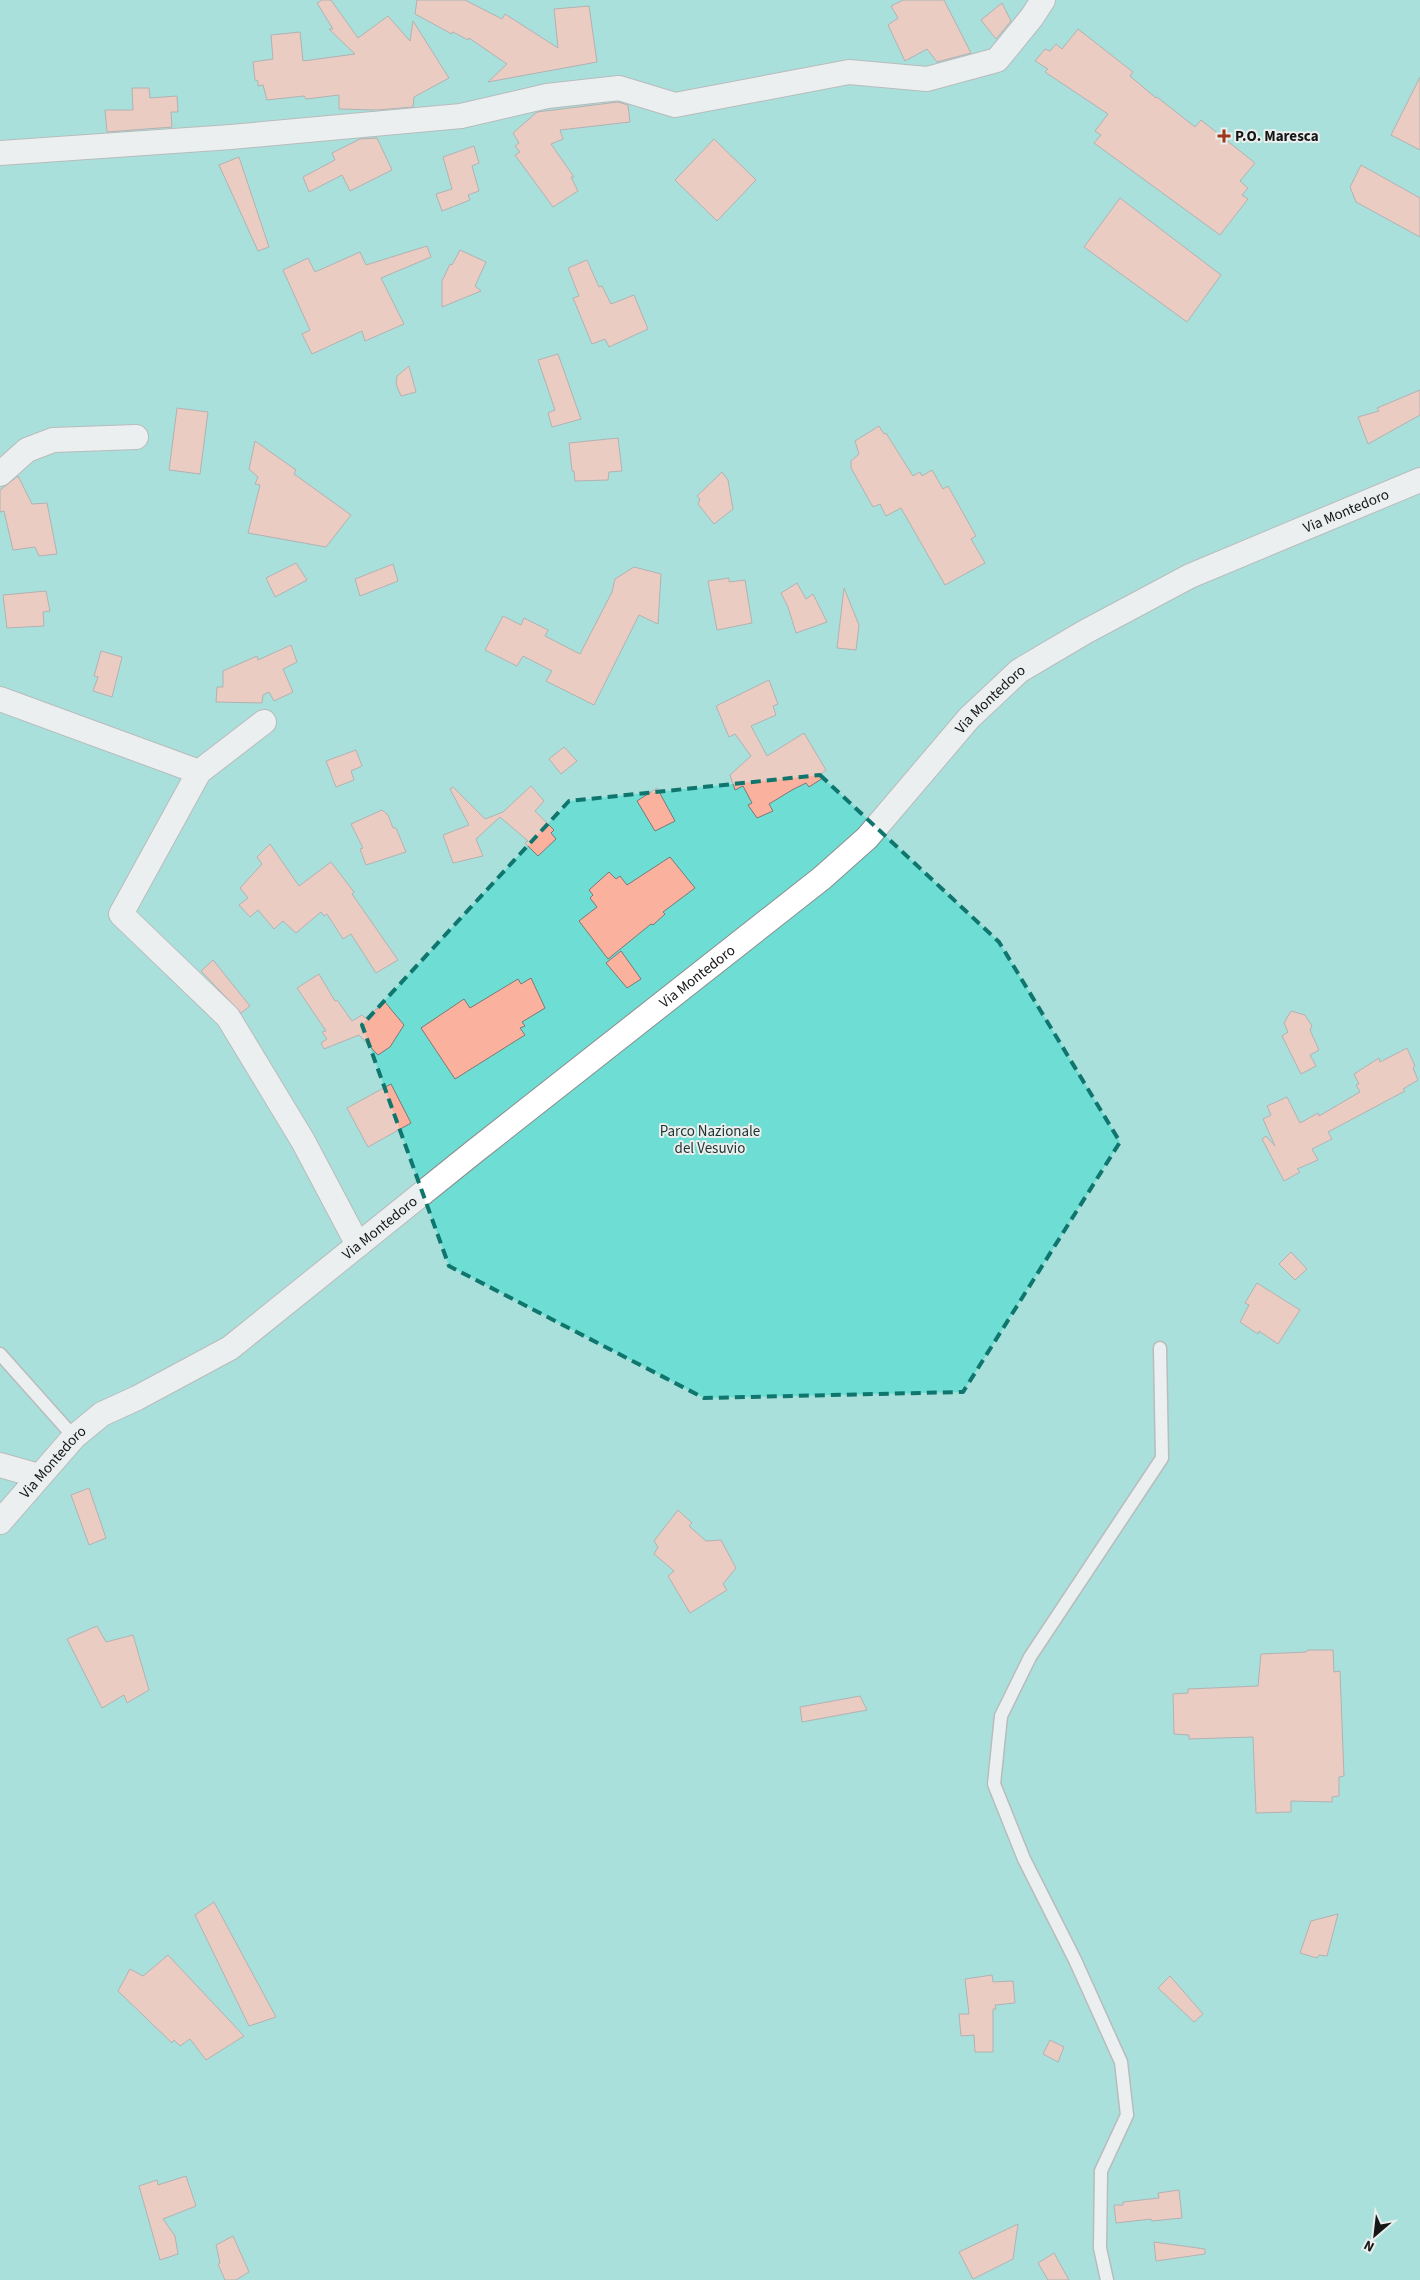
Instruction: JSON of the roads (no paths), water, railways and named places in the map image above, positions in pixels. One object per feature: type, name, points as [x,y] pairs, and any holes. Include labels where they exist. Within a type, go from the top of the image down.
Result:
[{"type":"street","points":[[0,153],[231,137],[461,116],[547,96],[619,88],[675,105],[849,72],[927,79],[997,60],[1032,17],[1043,0]]},
{"type":"street","points":[[0,474],[27,450],[53,440],[136,437]]},
{"type":"street","name":"Via Montedoro","points":[[0,1522],[74,1437],[102,1414],[137,1398],[230,1348],[822,878],[867,838],[969,718],[1018,671],[1084,632],[1190,576],[1420,480]]},
{"type":"street","points":[[0,700],[199,772]]},
{"type":"street","points":[[264,722],[199,772],[120,914],[228,1017],[303,1141],[358,1245]]},
{"type":"street","points":[[0,1465],[39,1476]]},
{"type":"lane","points":[[1107,2280],[1100,2248],[1101,2171],[1127,2115],[1121,2062],[1075,1960],[1024,1859],[994,1784],[1001,1716],[1030,1657],[1162,1458],[1160,1348]]},
{"type":"lane","points":[[0,1354],[74,1437]]},
{"type":"place","name":"P.O. Maresca","points":[[1224,136]]},
{"type":"park label","name":"Parco Nazionale del Vesuvio","points":[[710,1140]]}]
